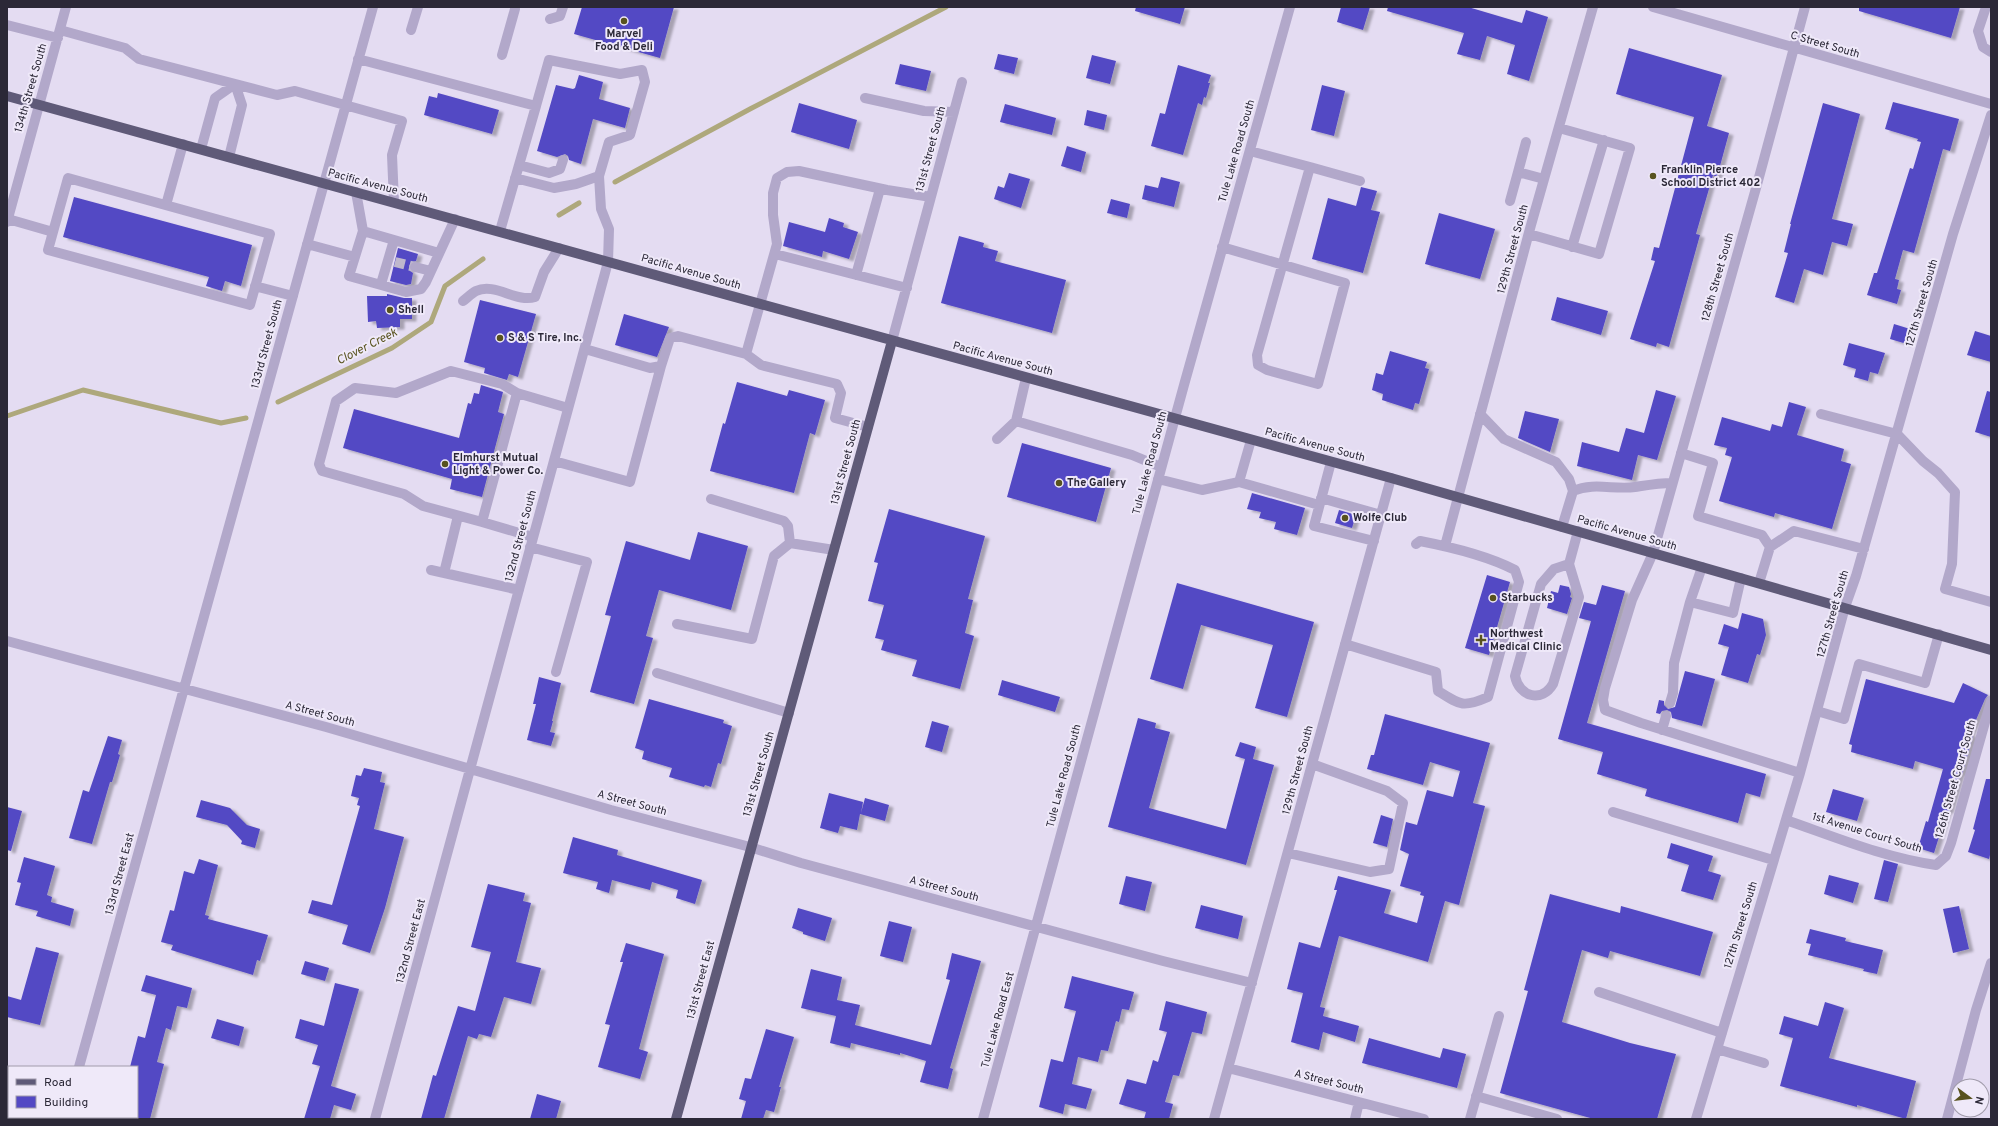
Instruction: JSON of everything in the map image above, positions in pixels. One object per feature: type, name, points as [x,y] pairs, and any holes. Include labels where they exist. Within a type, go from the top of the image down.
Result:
[{"type":"main road","name":"Pacific Avenue South","points":[[7,96],[1391,478],[1991,650]]},
{"type":"main road","name":"131st Street South","points":[[750,848],[892,341]]},
{"type":"main road","name":"131st Street East","points":[[676,1119],[750,848]]},
{"type":"street","name":"134th Street South","points":[[7,221],[66,7]]},
{"type":"street","name":"133rd Street South","points":[[184,688],[373,7]]},
{"type":"street","points":[[411,30],[418,7]]},
{"type":"street","points":[[550,19],[560,16],[562,7]]},
{"type":"street","name":"Tule Lake Road South","points":[[1036,927],[1161,467],[1290,7]]},
{"type":"street","name":"129th Street South","points":[[1445,546],[1544,179],[1593,7]]},
{"type":"street","name":"C Street South","points":[[1653,7],[1991,104]]},
{"type":"street","name":"128th Street South","points":[[1662,730],[1605,710],[1603,700],[1605,688],[1632,600],[1653,553],[1758,181],[1805,7]]},
{"type":"street","points":[[1986,7],[1978,31],[1983,47],[1991,52]]},
{"type":"street","points":[[502,55],[515,9]]},
{"type":"street","points":[[7,25],[125,48],[140,59],[277,95],[295,91],[402,121],[392,155],[394,202]]},
{"type":"street","points":[[358,59],[536,106],[500,232]]},
{"type":"street","name":"132nd Street South","points":[[470,770],[608,262],[609,229],[601,209],[599,176],[609,142],[630,135],[645,82],[642,70],[620,74],[548,60],[536,106]]},
{"type":"street","name":"131st Street South","points":[[892,341],[962,82]]},
{"type":"street","points":[[201,149],[215,98],[235,84]]},
{"type":"street","points":[[229,157],[242,105],[235,84]]},
{"type":"street","points":[[864,98],[924,111],[954,112]]},
{"type":"street","name":"127th Street South","points":[[1696,1119],[1800,773],[1845,607],[1864,549],[1953,234],[1991,115]]},
{"type":"street","points":[[1529,234],[1599,254],[1630,148],[1559,128]]},
{"type":"street","points":[[1572,247],[1604,140]]},
{"type":"street","points":[[1510,201],[1526,142]]},
{"type":"street","points":[[166,205],[183,144]]},
{"type":"street","points":[[1250,151],[1360,181]]},
{"type":"street","points":[[519,165],[549,173],[560,169],[563,160]]},
{"type":"street","points":[[1222,247],[1281,264],[1345,283],[1318,384],[1267,370],[1258,365],[1256,355],[1281,264],[1310,167]]},
{"type":"street","points":[[746,354],[777,244],[773,215],[773,193],[777,178],[787,172],[799,171],[880,189],[931,196]]},
{"type":"street","points":[[1518,172],[1544,179]]},
{"type":"street","points":[[515,178],[554,188],[576,184],[599,176]]},
{"type":"street","points":[[68,178],[166,205],[270,234],[250,305],[48,250],[68,178]]},
{"type":"street","points":[[856,275],[880,189]]},
{"type":"street","points":[[356,192],[363,231],[349,276],[406,292],[421,289],[455,219]]},
{"type":"street","points":[[7,221],[53,232]]},
{"type":"street","points":[[363,231],[439,253]]},
{"type":"street","points":[[381,284],[391,261],[394,240]]},
{"type":"street","points":[[307,244],[355,257]]},
{"type":"street","points":[[463,301],[476,291],[488,289],[521,298],[535,297],[544,272],[560,248]]},
{"type":"street","points":[[775,254],[907,288]]},
{"type":"street","points":[[415,267],[431,271]]},
{"type":"street","points":[[255,286],[293,296]]},
{"type":"street","points":[[554,461],[630,482],[670,338],[678,336],[746,354],[761,364],[837,384],[842,393],[835,418],[868,427]]},
{"type":"street","points":[[585,349],[650,368],[661,366]]},
{"type":"street","points":[[556,672],[587,562],[482,522],[423,506],[404,494],[322,471],[319,464],[336,400],[355,388],[396,393],[451,371],[502,384],[517,394],[568,408]]},
{"type":"street","points":[[997,440],[1016,421],[1026,378]]},
{"type":"street","points":[[482,522],[517,394]]},
{"type":"street","points":[[1480,414],[1504,440],[1556,462],[1569,479],[1573,490],[1562,527]]},
{"type":"street","points":[[1821,414],[1897,434],[1922,460],[1938,473],[1955,492],[1952,564],[1945,589],[1991,602]]},
{"type":"street","points":[[1016,421],[1132,455],[1161,467]]},
{"type":"street","points":[[1239,482],[1250,440]]},
{"type":"street","points":[[1681,453],[1713,462],[1698,516],[1762,535],[1770,547]]},
{"type":"street","points":[[1331,462],[1314,526],[1374,541]]},
{"type":"street","name":"129th Street South","points":[[1214,1119],[1391,478]]},
{"type":"street","points":[[1158,479],[1202,490],[1239,482],[1381,515]]},
{"type":"street","points":[[1573,490],[1595,485],[1635,487],[1645,484],[1672,483]]},
{"type":"street","points":[[711,499],[784,521],[788,526],[790,543]]},
{"type":"street","points":[[444,573],[458,516]]},
{"type":"street","points":[[1569,564],[1554,569],[1541,584],[1515,676],[1520,689],[1531,696],[1546,693],[1553,684],[1579,597],[1569,564],[1578,532]]},
{"type":"street","points":[[1759,583],[1770,547],[1794,532],[1864,549]]},
{"type":"street","points":[[1345,644],[1436,672],[1438,692],[1459,704],[1476,702],[1488,697],[1519,582],[1515,570],[1501,562],[1472,555],[1445,546],[1420,541],[1416,544]]},
{"type":"street","points":[[678,624],[752,639],[774,556],[790,543],[834,550]]},
{"type":"street","points":[[1670,703],[1673,693],[1674,663],[1690,602],[1702,567]]},
{"type":"street","points":[[431,570],[519,590]]},
{"type":"street","points":[[1690,602],[1733,613],[1741,578]]},
{"type":"street","points":[[1817,711],[1844,719],[1859,664],[1925,683],[1939,634]]},
{"type":"street","name":"A Street South","points":[[7,641],[184,688],[809,865],[1036,927],[1252,983]]},
{"type":"street","points":[[657,673],[789,713]]},
{"type":"street","name":"133rd Street East","points":[[79,1066],[184,688]]},
{"type":"street","name":"126th Street Court South","points":[[1941,862],[1946,856],[1951,843],[1991,701]]},
{"type":"street","points":[[1666,716],[1662,730],[1800,773]]},
{"type":"street","points":[[1288,853],[1370,872],[1390,869],[1403,803],[1387,791],[1312,764]]},
{"type":"street","name":"132nd Street East","points":[[375,1119],[470,770]]},
{"type":"street","points":[[1613,812],[1773,860]]},
{"type":"street","name":"1st Avenue Court South","points":[[1786,820],[1914,862],[1936,865],[1941,862]]},
{"type":"street","name":"Tule Lake Road East","points":[[983,1119],[1036,927]]},
{"type":"street","points":[[1948,1119],[1976,1010],[1991,963]]},
{"type":"street","points":[[1599,992],[1722,1033]]},
{"type":"street","points":[[1470,1119],[1499,1016]]},
{"type":"street","points":[[1717,1049],[1764,1063]]},
{"type":"street","name":"A Street South","points":[[1228,1068],[1424,1119]]},
{"type":"street","points":[[1476,1096],[1557,1119]]},
{"type":"street","points":[[1355,1119],[1359,1102]]},
{"type":"building","name":"Marvel Food & Deli","points":[[582,7],[674,7],[660,58],[574,34]]},
{"type":"building","points":[[1136,7],[1185,7],[1180,24],[1135,11]]},
{"type":"building","points":[[1341,7],[1370,7],[1363,30],[1337,22]]},
{"type":"building","points":[[1388,7],[1468,7],[1522,23],[1526,10],[1548,17],[1529,81],[1507,74],[1515,45],[1487,36],[1480,60],[1457,54],[1464,33],[1387,11]]},
{"type":"building","points":[[1859,7],[1960,7],[1951,38],[1859,11]]},
{"type":"building","points":[[1629,48],[1722,75],[1707,126],[1729,133],[1717,177],[1713,175],[1696,234],[1700,235],[1669,347],[1657,343],[1656,347],[1630,339],[1655,261],[1651,260],[1654,247],[1659,248],[1694,117],[1616,94]]},
{"type":"building","points":[[998,54],[1018,58],[1014,74],[994,69]]},
{"type":"building","points":[[1092,55],[1116,61],[1110,84],[1086,78]]},
{"type":"building","points":[[900,64],[931,71],[926,91],[895,84]]},
{"type":"building","points":[[1178,65],[1211,75],[1208,83],[1210,83],[1206,98],[1204,97],[1202,105],[1198,103],[1183,155],[1151,146],[1160,113],[1165,114]]},
{"type":"building","points":[[579,75],[603,82],[599,99],[630,108],[625,128],[593,119],[581,164],[569,160],[568,156],[565,154],[557,157],[537,151],[556,85],[573,89],[575,88]]},
{"type":"building","points":[[1322,85],[1345,91],[1334,136],[1311,130]]},
{"type":"building","points":[[438,93],[499,110],[492,134],[424,115],[429,96],[437,98]]},
{"type":"building","points":[[1893,102],[1959,119],[1950,151],[1943,149],[1914,253],[1903,250],[1895,279],[1899,280],[1897,289],[1901,290],[1897,304],[1867,295],[1874,273],[1877,273],[1910,168],[1913,169],[1921,142],[1917,141],[1918,139],[1885,129]]},
{"type":"building","points":[[799,103],[857,120],[849,149],[791,132]]},
{"type":"building","points":[[1823,103],[1860,114],[1832,219],[1853,224],[1847,246],[1832,242],[1823,275],[1804,269],[1794,303],[1775,297],[1788,253],[1784,252],[1790,224]]},
{"type":"building","points":[[1005,104],[1056,118],[1052,135],[1000,122]]},
{"type":"building","points":[[1087,110],[1107,115],[1104,130],[1084,125]]},
{"type":"building","points":[[1067,146],[1086,152],[1081,172],[1061,166]]},
{"type":"building","points":[[1009,173],[1030,179],[1021,208],[994,199],[998,186],[1004,188]]},
{"type":"building","points":[[1161,177],[1180,182],[1174,207],[1142,199],[1145,185],[1158,188]]},
{"type":"building","points":[[1361,187],[1377,191],[1371,210],[1380,212],[1363,273],[1312,259],[1328,198],[1356,206]]},
{"type":"building","points":[[74,197],[252,245],[241,286],[225,281],[222,291],[206,286],[209,277],[63,237]]},
{"type":"building","points":[[1111,199],[1130,204],[1127,218],[1107,213]]},
{"type":"building","points":[[1439,213],[1495,229],[1480,279],[1425,264]]},
{"type":"building","points":[[829,218],[844,223],[843,227],[858,232],[849,259],[823,251],[822,257],[783,246],[789,222],[825,232]]},
{"type":"building","points":[[959,236],[984,243],[983,247],[998,251],[995,261],[1066,280],[1052,333],[941,303]]},
{"type":"building","name":"Shell","points":[[398,248],[418,254],[416,261],[411,262],[409,266],[410,271],[413,273],[411,284],[406,285],[390,281]]},
{"type":"building","points":[[387,294],[404,298],[412,298],[412,319],[400,319],[400,327],[377,328],[376,321],[368,322],[367,296],[387,296]]},
{"type":"building","points":[[1557,297],[1608,311],[1601,335],[1551,320]]},
{"type":"building","name":"S & S Tire, Inc.","points":[[480,300],[536,314],[518,377],[509,374],[507,380],[484,373],[485,368],[464,362]]},
{"type":"building","points":[[624,314],[669,327],[657,357],[615,345]]},
{"type":"building","points":[[1894,324],[1910,329],[1907,344],[1890,339]]},
{"type":"building","points":[[1975,331],[1991,336],[1991,362],[1967,355]]},
{"type":"building","points":[[1849,343],[1885,353],[1878,374],[1870,372],[1868,381],[1854,377],[1856,369],[1843,365]]},
{"type":"building","points":[[1390,351],[1427,362],[1425,368],[1429,369],[1419,404],[1415,403],[1413,410],[1382,400],[1383,394],[1372,390],[1376,373],[1383,375]]},
{"type":"building","points":[[737,382],[787,396],[789,390],[825,400],[815,435],[810,433],[794,493],[710,471],[723,423],[725,424]]},
{"type":"building","name":"Elmhurst Mutual Light & Power Co.","points":[[481,385],[503,392],[498,412],[504,414],[482,497],[450,489],[452,479],[343,448],[354,409],[459,438],[468,403],[471,404],[474,393],[479,394]]},
{"type":"building","points":[[1656,390],[1676,396],[1657,460],[1638,455],[1632,480],[1577,466],[1582,442],[1619,452],[1626,428],[1644,433]]},
{"type":"building","points":[[1987,391],[1991,392],[1991,437],[1975,432]]},
{"type":"building","points":[[1789,402],[1806,407],[1797,435],[1844,449],[1841,461],[1851,464],[1832,529],[1775,513],[1774,517],[1719,501],[1732,457],[1725,455],[1727,448],[1714,445],[1722,417],[1770,431],[1772,424],[1782,427]]},
{"type":"building","points":[[1525,411],[1559,419],[1550,452],[1518,438]]},
{"type":"building","name":"The Gallery","points":[[1022,443],[1111,468],[1096,522],[1007,497]]},
{"type":"building","points":[[1252,493],[1305,508],[1297,535],[1274,529],[1276,522],[1259,518],[1261,512],[1247,509]]},
{"type":"building","points":[[889,509],[985,536],[968,599],[973,600],[965,633],[974,636],[960,689],[912,676],[917,660],[881,650],[884,640],[875,638],[884,605],[868,601],[878,563],[874,562]]},
{"type":"building","name":"Wolfe Club","points":[[1339,510],[1356,515],[1352,528],[1335,523]]},
{"type":"building","points":[[698,532],[748,546],[731,610],[659,590],[646,636],[653,638],[634,704],[590,692],[611,616],[605,615],[626,541],[690,560]]},
{"type":"building","name":"Starbucks","points":[[1487,575],[1510,582],[1489,655],[1465,648]]},
{"type":"building","points":[[1177,583],[1314,622],[1287,717],[1255,708],[1273,645],[1201,625],[1183,689],[1150,679]]},
{"type":"building","points":[[1560,585],[1569,587],[1571,594],[1570,597],[1572,598],[1567,614],[1547,608],[1551,591],[1558,593]]},
{"type":"building","points":[[1602,585],[1625,591],[1587,723],[1766,774],[1760,797],[1746,793],[1738,823],[1645,796],[1647,789],[1597,774],[1603,752],[1558,739],[1591,621],[1579,618],[1584,602],[1596,605]]},
{"type":"building","points":[[1742,613],[1763,619],[1766,635],[1760,655],[1757,654],[1748,683],[1721,675],[1729,647],[1718,644],[1724,624],[1738,629]]},
{"type":"building","points":[[1685,671],[1715,679],[1702,726],[1672,718],[1671,712],[1667,710],[1662,711],[1660,714],[1656,713],[1659,700],[1664,701],[1664,705],[1668,709],[1675,707]]},
{"type":"building","points":[[539,677],[561,683],[550,732],[555,733],[551,746],[527,740],[536,704],[533,704]]},
{"type":"building","points":[[1866,679],[1954,703],[1963,683],[1988,695],[1970,734],[1973,735],[1962,774],[1960,774],[1934,853],[1918,848],[1926,821],[1928,822],[1943,769],[1915,761],[1913,769],[1851,752],[1852,745],[1849,744]]},
{"type":"building","points":[[1002,680],[1060,697],[1055,712],[998,695]]},
{"type":"building","points":[[649,699],[724,720],[723,723],[732,726],[721,764],[718,763],[711,787],[705,785],[704,787],[669,777],[672,768],[642,759],[644,751],[635,748]]},
{"type":"building","points":[[1385,714],[1490,743],[1473,803],[1485,806],[1459,905],[1445,901],[1428,962],[1339,936],[1320,1007],[1325,1008],[1323,1016],[1359,1026],[1355,1042],[1323,1032],[1319,1050],[1291,1042],[1303,993],[1287,989],[1299,942],[1320,948],[1337,890],[1334,890],[1338,876],[1391,890],[1384,913],[1417,923],[1424,896],[1420,895],[1421,892],[1400,886],[1409,854],[1400,850],[1406,822],[1417,825],[1427,790],[1453,797],[1460,771],[1430,762],[1423,785],[1367,769],[1371,755],[1374,755]]},
{"type":"building","points":[[1138,718],[1156,723],[1155,728],[1170,732],[1149,808],[1226,829],[1245,759],[1235,756],[1240,742],[1256,747],[1253,759],[1274,765],[1246,865],[1108,827]]},
{"type":"building","points":[[932,721],[949,726],[942,752],[925,747]]},
{"type":"building","points":[[108,736],[122,740],[118,754],[120,755],[112,782],[110,782],[92,844],[69,838],[83,790],[89,792]]},
{"type":"building","points":[[364,768],[382,772],[380,782],[385,783],[374,829],[404,837],[385,908],[370,953],[342,944],[348,925],[308,913],[312,900],[332,905],[360,806],[357,805],[359,798],[351,796],[356,775],[361,776]]},
{"type":"building","points":[[1986,779],[1991,779],[1991,851],[1989,859],[1968,852],[1975,830],[1973,829]]},
{"type":"building","points":[[1833,789],[1864,798],[1857,821],[1826,812]]},
{"type":"building","points":[[829,793],[863,802],[861,813],[865,798],[889,805],[885,821],[860,814],[857,830],[840,826],[838,833],[820,828]]},
{"type":"building","points":[[201,800],[230,808],[247,825],[260,829],[255,848],[241,844],[242,841],[227,825],[196,817]]},
{"type":"building","points":[[7,807],[22,811],[11,851],[7,850]]},
{"type":"building","points":[[1381,815],[1393,819],[1387,847],[1373,843]]},
{"type":"building","points":[[573,837],[618,850],[617,855],[702,880],[695,904],[676,898],[678,890],[652,882],[650,890],[612,880],[609,893],[596,889],[598,882],[563,873]]},
{"type":"building","points":[[1671,843],[1713,856],[1708,871],[1721,875],[1713,900],[1681,891],[1689,865],[1667,858]]},
{"type":"building","points":[[24,857],[55,866],[47,895],[52,897],[51,902],[74,909],[70,926],[36,916],[38,911],[15,905],[21,883],[17,882]]},
{"type":"building","points":[[199,859],[218,865],[205,915],[209,916],[208,919],[268,935],[260,961],[257,960],[253,975],[171,950],[173,945],[161,942],[170,910],[174,911],[184,871],[194,874]]},
{"type":"building","points":[[1884,860],[1898,864],[1888,902],[1874,899]]},
{"type":"building","points":[[1829,875],[1859,883],[1853,903],[1824,894]]},
{"type":"building","points":[[1126,876],[1152,882],[1145,911],[1119,904]]},
{"type":"building","points":[[488,884],[525,893],[523,901],[531,903],[516,962],[541,968],[531,1004],[504,997],[491,1037],[479,1034],[477,1039],[468,1036],[444,1119],[421,1119],[433,1075],[436,1076],[458,1006],[475,1011],[491,952],[471,947]]},
{"type":"building","points":[[1550,894],[1620,913],[1621,906],[1713,932],[1700,976],[1610,951],[1608,958],[1582,950],[1562,1022],[1630,1043],[1676,1054],[1657,1119],[1594,1119],[1500,1093],[1528,991],[1524,990]]},
{"type":"building","points":[[1201,905],[1243,916],[1238,939],[1195,928]]},
{"type":"building","points":[[1959,906],[1969,949],[1953,953],[1943,909]]},
{"type":"building","points":[[798,908],[832,918],[825,941],[803,934],[803,932],[792,928]]},
{"type":"building","points":[[889,921],[912,927],[903,962],[880,956]]},
{"type":"building","points":[[1810,929],[1846,938],[1845,941],[1883,950],[1877,974],[1863,971],[1864,969],[1808,955],[1811,944],[1806,943]]},
{"type":"building","points":[[626,943],[664,954],[639,1049],[648,1052],[640,1079],[598,1067],[610,1025],[605,1024],[623,962],[620,962]]},
{"type":"building","points":[[36,947],[59,953],[40,1025],[7,1017],[7,996],[21,1000]]},
{"type":"building","points":[[952,953],[981,961],[950,1068],[953,1069],[948,1089],[920,1082],[926,1061],[900,1053],[900,1055],[851,1043],[850,1048],[830,1043],[836,1016],[801,1008],[811,969],[842,977],[837,1000],[860,1005],[855,1025],[931,1045],[950,980],[946,979]]},
{"type":"building","points":[[305,961],[329,968],[325,981],[301,974]]},
{"type":"building","points":[[146,975],[192,988],[187,1008],[177,1006],[171,1030],[166,1028],[157,1062],[164,1064],[150,1119],[137,1119],[138,1066],[130,1066],[138,1036],[145,1038],[156,995],[141,991]]},
{"type":"building","points":[[1072,976],[1134,992],[1129,1010],[1122,1009],[1119,1022],[1116,1021],[1108,1051],[1101,1050],[1098,1062],[1078,1057],[1072,1084],[1092,1089],[1086,1109],[1065,1104],[1063,1114],[1039,1107],[1051,1059],[1063,1062],[1076,1011],[1064,1008]]},
{"type":"building","points":[[335,983],[359,989],[331,1086],[356,1094],[351,1110],[334,1105],[330,1119],[304,1119],[320,1066],[312,1064],[318,1045],[295,1038],[300,1019],[324,1026]]},
{"type":"building","points":[[1166,1001],[1207,1012],[1202,1034],[1192,1032],[1179,1076],[1173,1075],[1165,1102],[1173,1104],[1169,1119],[1144,1119],[1146,1112],[1119,1104],[1127,1079],[1146,1084],[1153,1060],[1158,1062],[1167,1032],[1159,1030]]},
{"type":"building","points":[[1825,1002],[1844,1008],[1829,1058],[1916,1081],[1906,1119],[1780,1086],[1793,1038],[1779,1034],[1784,1016],[1818,1026]]},
{"type":"building","points":[[217,1019],[244,1027],[239,1046],[211,1038]]},
{"type":"building","points":[[766,1029],[794,1037],[779,1087],[781,1087],[774,1112],[766,1110],[763,1119],[741,1119],[746,1101],[739,1099],[745,1078],[751,1079]]},
{"type":"building","points":[[1369,1038],[1440,1058],[1443,1048],[1466,1054],[1457,1088],[1362,1063]]},
{"type":"building","points":[[537,1094],[561,1101],[556,1119],[530,1119]]},
{"type":"waterway","points":[[615,182],[750,109],[946,7]]},
{"type":"waterway","points":[[559,215],[579,203]]},
{"type":"waterway","name":"Clover Creek","points":[[278,402],[392,348],[431,322],[445,286],[483,259]]},
{"type":"waterway","name":"Clover Creek","points":[[7,416],[83,390],[221,423],[246,418]]},
{"type":"tunnel","points":[[395,262],[415,267]]},
{"type":"place","name":"Marvel Food & Deli","points":[[624,21]]},
{"type":"place","name":"Franklin Pierce School District 402","points":[[1653,176]]},
{"type":"place","name":"Shell","points":[[390,310]]},
{"type":"place","name":"S & S Tire, Inc.","points":[[500,338]]},
{"type":"place","name":"Elmhurst Mutual Light & Power Co.","points":[[445,464]]},
{"type":"place","name":"The Gallery","points":[[1059,483]]},
{"type":"place","name":"Wolfe Club","points":[[1345,518]]},
{"type":"place","name":"Starbucks","points":[[1493,598]]},
{"type":"place","name":"Northwest Medical Clinic","points":[[1481,640]]}]
